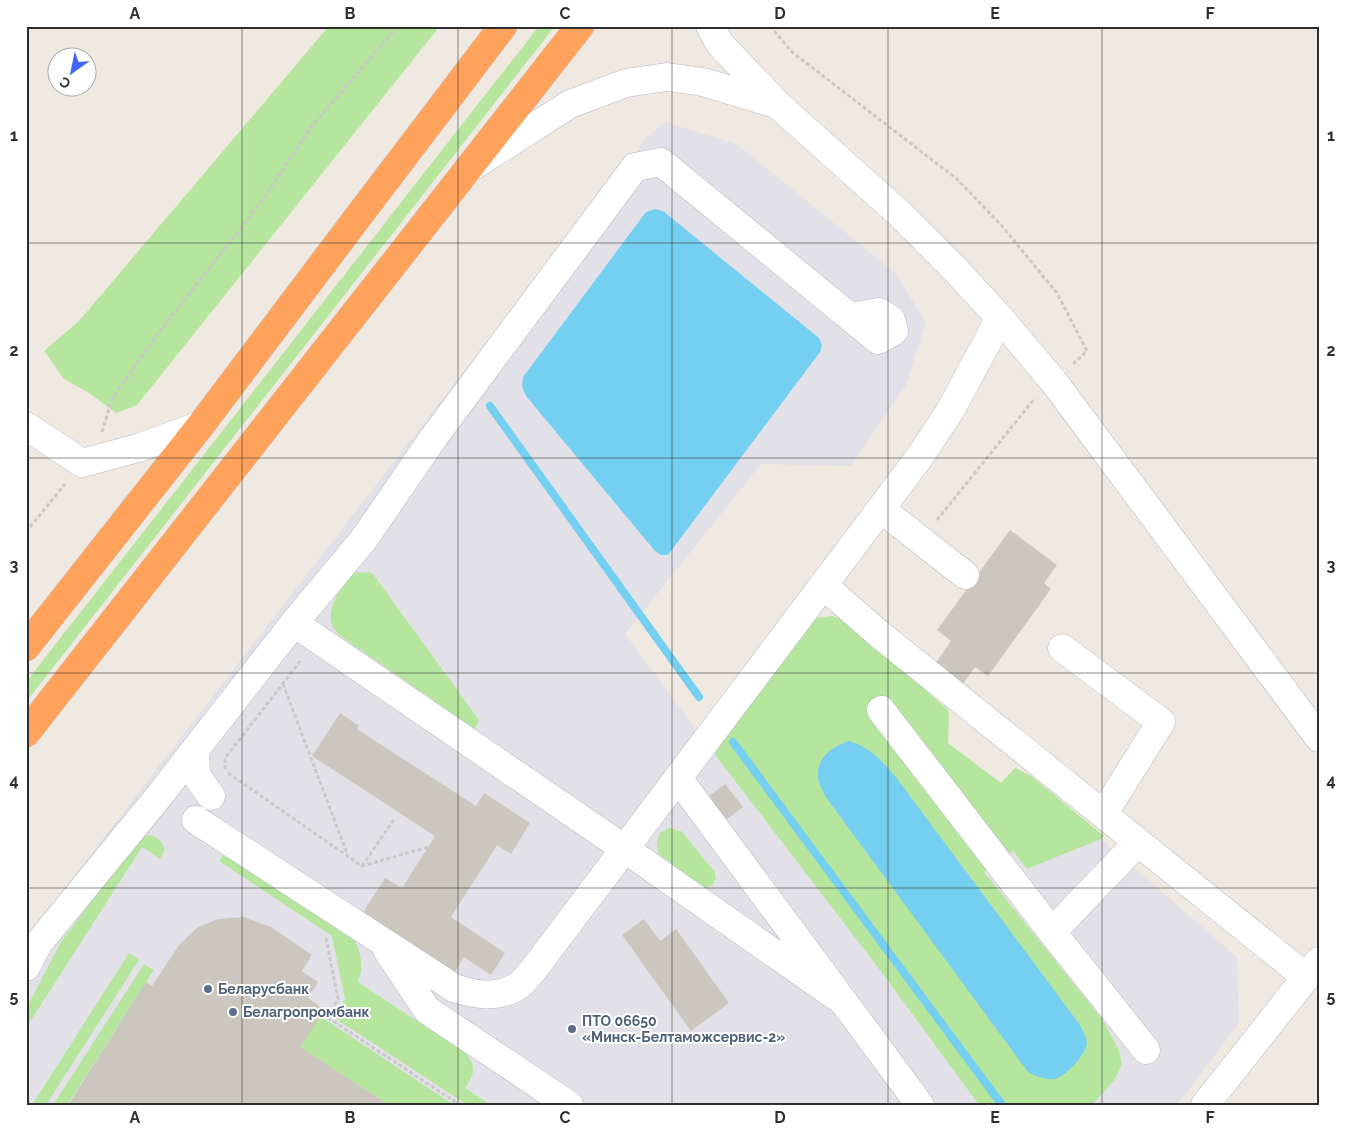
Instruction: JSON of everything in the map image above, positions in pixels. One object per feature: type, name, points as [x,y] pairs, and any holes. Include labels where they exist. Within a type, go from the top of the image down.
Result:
[{"type":"highway","points":[[26,647],[201,425],[504,26]]},
{"type":"highway","points":[[26,733],[580,26]]},
{"type":"lane","points":[[710,26],[720,44],[778,104],[901,215],[1000,318],[1054,382],[1319,738]]},
{"type":"lane","points":[[471,167],[570,104],[626,83],[667,77],[703,82],[778,104]]},
{"type":"lane","points":[[26,967],[38,944],[195,750],[294,623],[364,539],[434,437],[635,167],[662,162],[850,317]]},
{"type":"lane","points":[[196,820],[454,988],[475,995],[498,995],[519,986],[625,849],[919,458],[950,411],[1000,318]]},
{"type":"lane","points":[[26,426],[82,463],[110,457],[201,425]]},
{"type":"lane","points":[[881,509],[966,575]]},
{"type":"lane","points":[[823,585],[879,634],[1138,842],[1312,969],[1205,1105]]},
{"type":"lane","points":[[294,623],[625,849],[844,1002]]},
{"type":"lane","points":[[1062,648],[1161,722],[1104,813]]},
{"type":"lane","points":[[881,710],[1052,932],[1146,1050]]},
{"type":"lane","points":[[195,750],[196,775],[212,796]]},
{"type":"lane","points":[[678,778],[920,1105]]},
{"type":"lane","points":[[1052,932],[1138,842]]},
{"type":"lane","points":[[379,939],[427,1010],[569,1105]]},
{"type":"path","points":[[100,436],[112,399],[160,331],[259,205],[312,126],[398,26]]},
{"type":"path","points":[[318,639],[225,758],[225,771],[362,866],[428,847]]},
{"type":"path","points":[[283,684],[348,857]]},
{"type":"path","points":[[362,866],[395,818]]},
{"type":"path","points":[[326,938],[338,999],[327,1017],[460,1105]]},
{"type":"shaded area","points":[[666,122],[738,145],[894,272],[926,322],[906,385],[851,466],[761,464],[625,634],[713,752],[861,654],[1027,868],[1101,839],[1237,957],[1239,1023],[1177,1105],[26,1105],[26,938],[648,136]]},
{"type":"green space","points":[[329,26],[440,26],[137,405],[116,413],[89,393],[64,379],[44,351],[79,321]]},
{"type":"green space","points":[[539,26],[555,26],[26,702],[26,682]]},
{"type":"green space","points":[[368,572],[373,574],[479,720],[475,729],[339,635],[334,629],[331,615],[332,609],[341,588],[353,573]]},
{"type":"green space","points":[[832,616],[849,621],[949,711],[948,743],[1001,783],[1015,768],[1030,775],[1104,836],[1101,839],[1027,869],[1013,851],[984,872],[1102,1019],[1119,1050],[1122,1064],[1115,1079],[1092,1105],[979,1105],[883,974],[713,752],[816,618]]},
{"type":"green space","points":[[669,828],[681,831],[714,871],[716,878],[712,885],[704,889],[658,853],[657,842],[660,833]]},
{"type":"green space","points":[[147,835],[158,839],[162,844],[165,850],[160,859],[142,847],[26,1028],[26,1009],[61,942],[138,840]]},
{"type":"green space","points":[[226,851],[355,940],[361,961],[358,982],[464,1052],[473,1066],[473,1074],[465,1088],[491,1105],[467,1105],[333,1017],[345,999],[332,936],[219,861]]},
{"type":"green space","points":[[129,953],[139,960],[46,1105],[32,1105]]},
{"type":"green space","points":[[144,964],[154,970],[67,1105],[53,1105]]},
{"type":"green space","points":[[320,1016],[454,1105],[389,1105],[300,1047]]},
{"type":"water","points":[[655,209],[663,211],[819,338],[822,345],[820,352],[668,555],[661,555],[655,551],[526,396],[522,386],[523,377],[646,212]]},
{"type":"water","points":[[849,741],[880,759],[895,776],[1080,1025],[1086,1039],[1086,1047],[1077,1061],[1063,1075],[1054,1079],[1047,1079],[1028,1072],[825,796],[818,779],[820,764],[827,754],[837,746]]},
{"type":"building","points":[[1010,530],[1057,565],[1044,583],[1051,589],[988,676],[975,667],[963,684],[935,664],[951,641],[937,630]]},
{"type":"building","points":[[340,713],[359,726],[357,729],[476,806],[484,793],[530,823],[511,854],[497,845],[451,917],[505,953],[491,975],[464,957],[451,978],[359,919],[385,878],[402,888],[435,836],[312,756]]},
{"type":"building","points":[[725,784],[743,807],[723,822],[705,799]]},
{"type":"building","points":[[244,917],[271,927],[312,955],[302,971],[318,982],[308,998],[325,1010],[300,1047],[389,1105],[68,1105],[146,982],[152,986],[179,945],[198,927],[218,919]]},
{"type":"building","points":[[644,919],[660,941],[676,929],[729,1003],[691,1031],[622,935]]},
{"type":"waterway","points":[[490,406],[699,697]]},
{"type":"waterway","points":[[733,742],[1002,1105]]},
{"type":"place","name":"Беларусбанк","points":[[208,989]]},
{"type":"place","name":"Белагропромбанк","points":[[233,1012]]},
{"type":"place","name":"ПТО 06650 «Минск-Белтаможсервис-2»","points":[[572,1029]]}]
